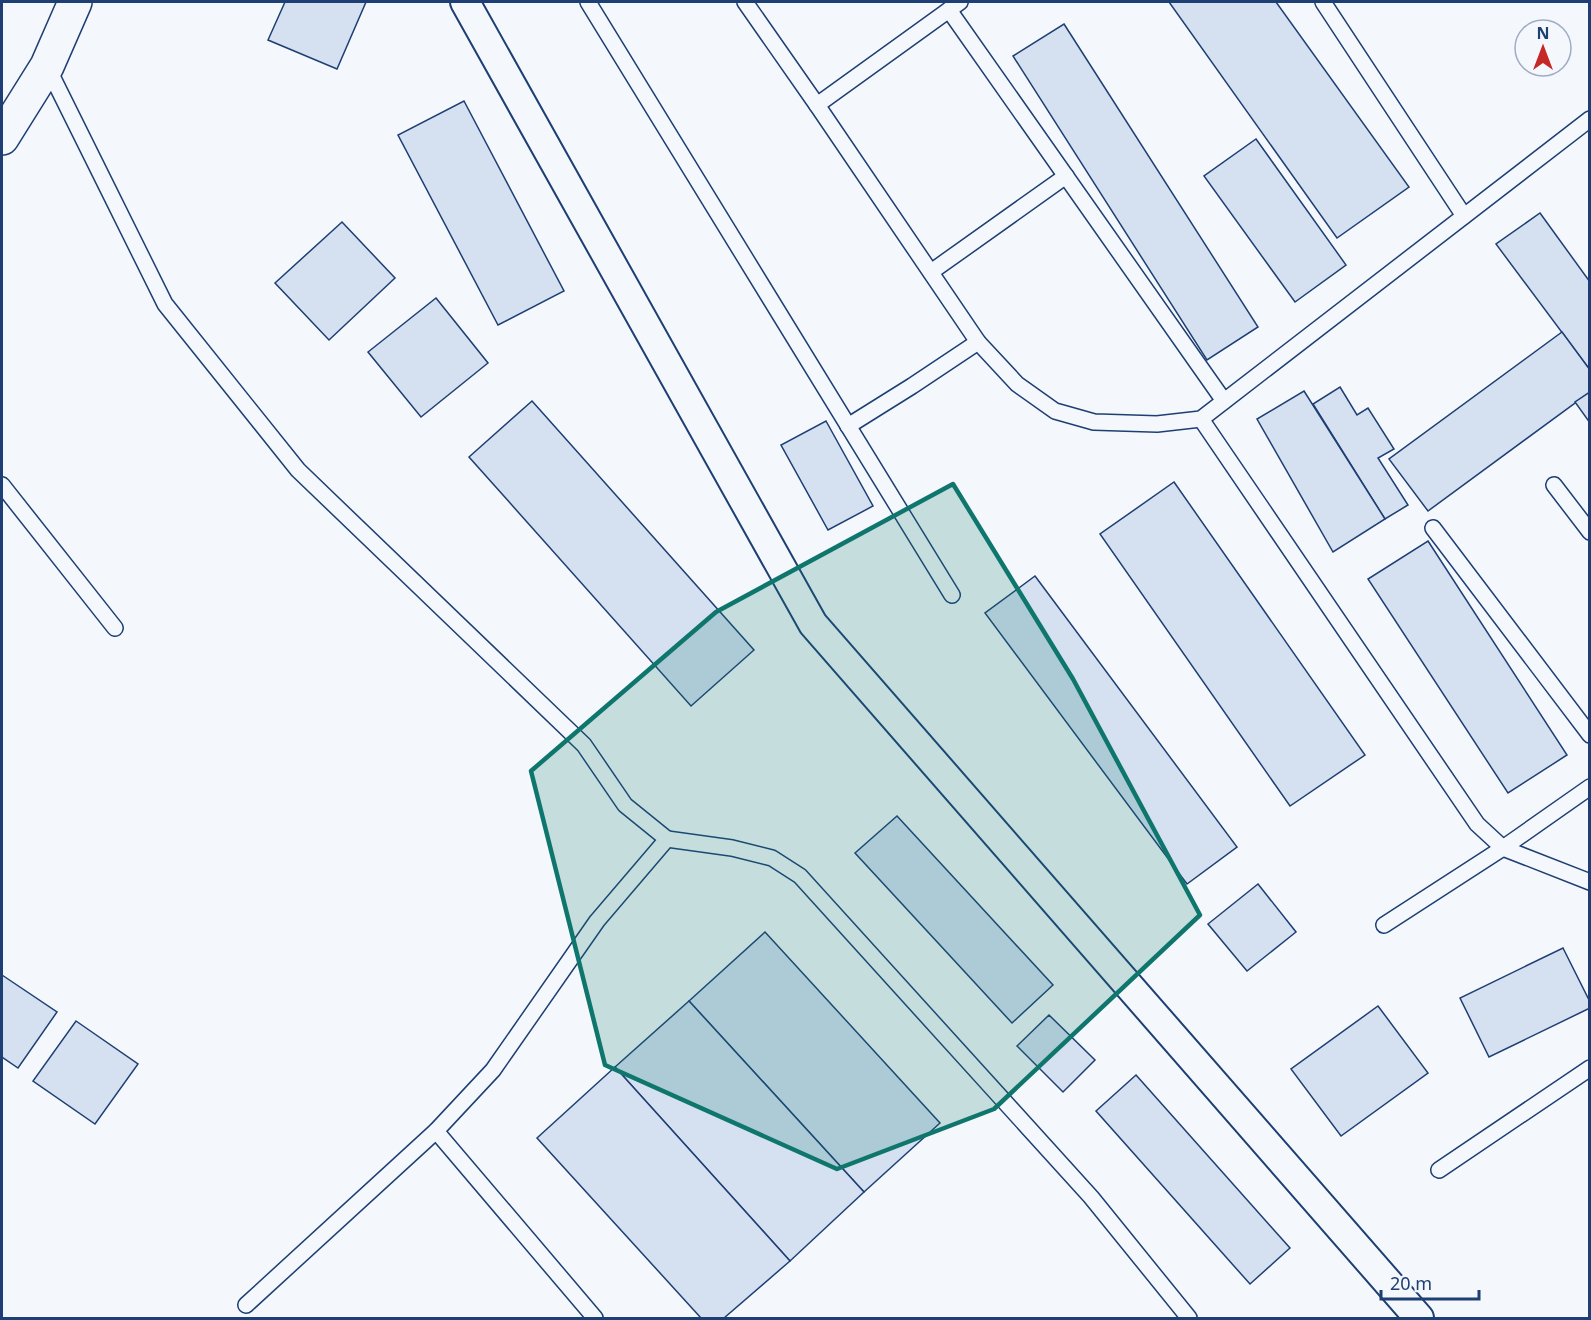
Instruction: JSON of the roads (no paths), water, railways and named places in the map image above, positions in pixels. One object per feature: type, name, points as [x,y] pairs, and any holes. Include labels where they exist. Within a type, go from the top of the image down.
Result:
[{"type":"main road","points":[[2,138],[47,66],[75,2]]},
{"type":"street","points":[[465,2],[813,624],[1419,1318]]},
{"type":"lane","points":[[588,2],[951,595]]},
{"type":"lane","points":[[745,2],[978,342],[1017,384],[1055,411],[1094,422],[1157,424],[1201,419],[1464,216],[1587,127]]},
{"type":"lane","points":[[1323,2],[1464,216]]},
{"type":"lane","points":[[817,105],[954,6],[1066,176],[1224,401]]},
{"type":"lane","points":[[47,66],[165,304],[298,470],[584,745],[625,805],[667,839],[732,848],[772,858],[801,876],[1091,1197],[1189,1318]]},
{"type":"lane","points":[[931,272],[1066,176]]},
{"type":"lane","points":[[848,426],[978,342]]},
{"type":"lane","points":[[1201,419],[1477,824],[1503,848],[1590,882]]},
{"type":"lane","points":[[1554,484],[1590,532]]},
{"type":"lane","points":[[2,485],[115,628]]},
{"type":"lane","points":[[1433,528],[1590,735]]},
{"type":"lane","points":[[1384,925],[1503,848],[1590,787]]},
{"type":"lane","points":[[246,1305],[436,1131],[493,1070],[597,921],[667,839]]},
{"type":"lane","points":[[1439,1170],[1590,1068]]},
{"type":"lane","points":[[436,1131],[595,1318]]}]
